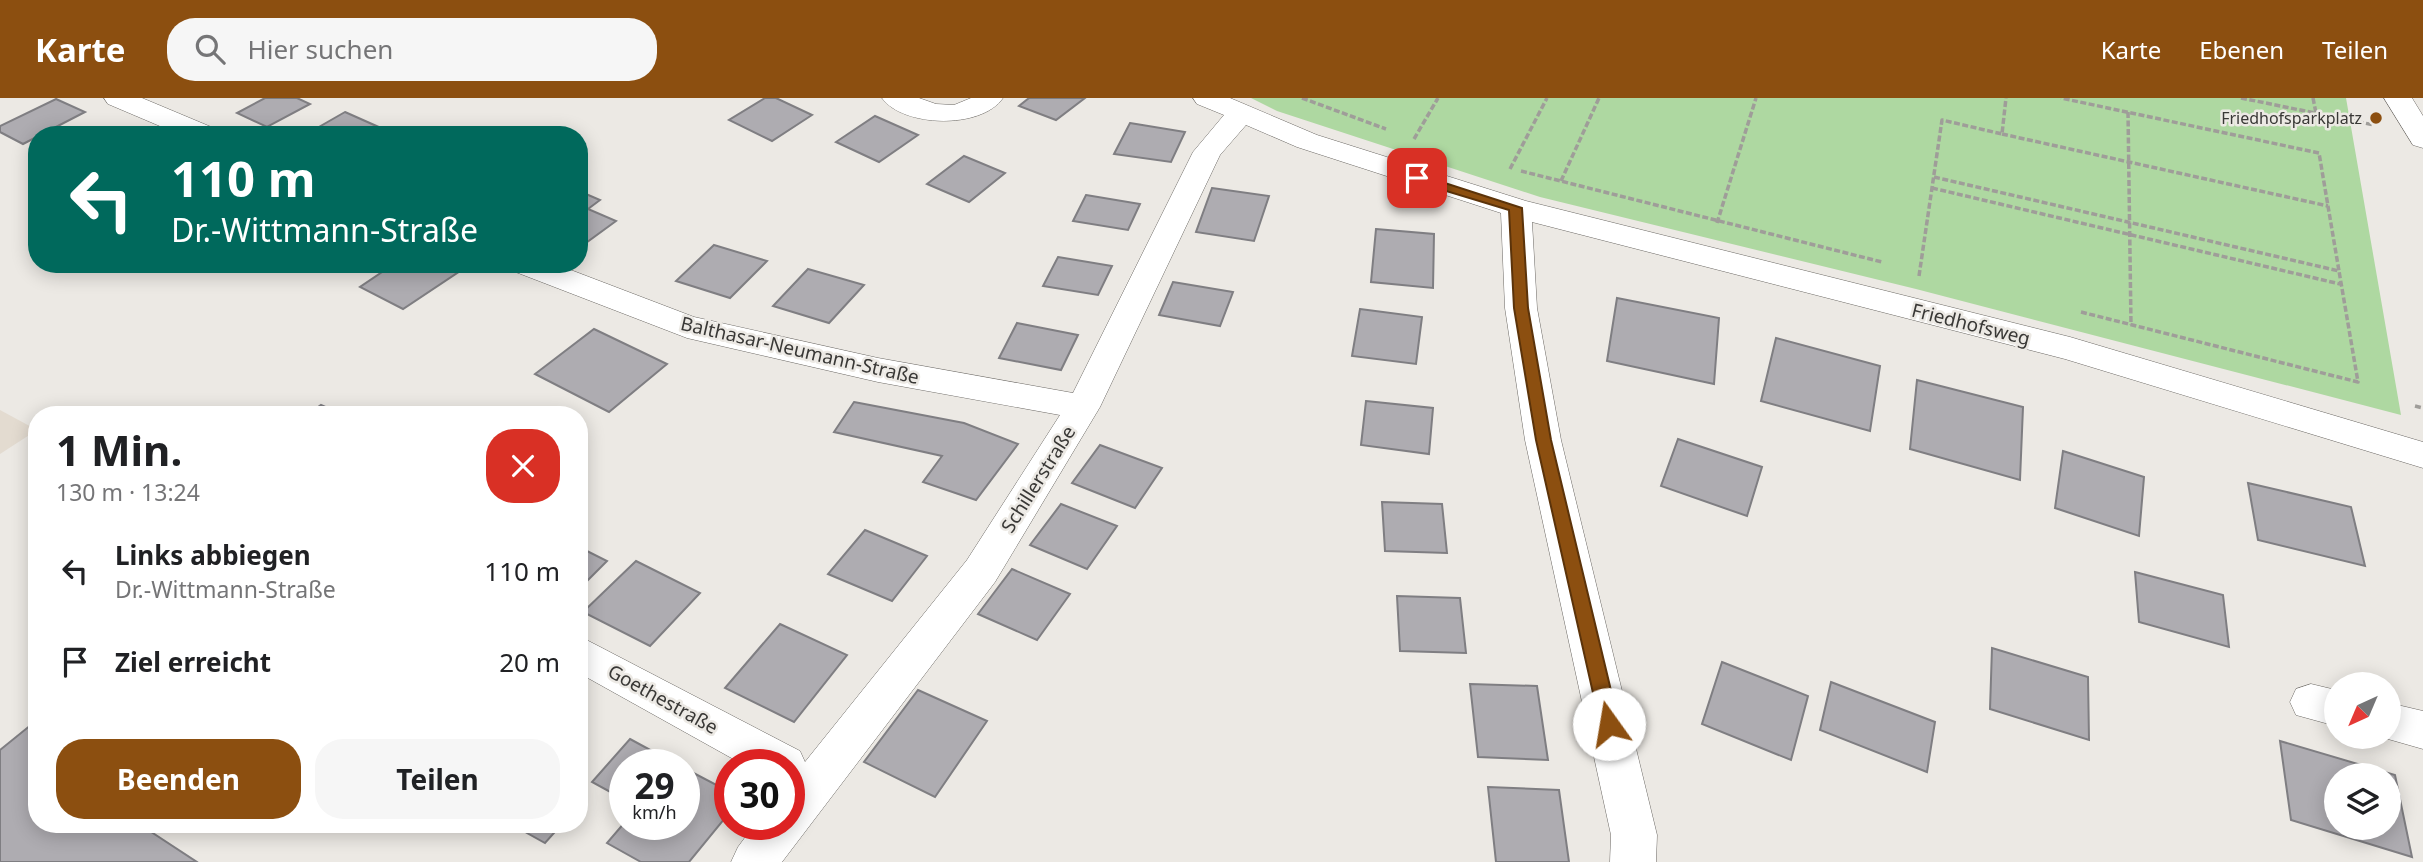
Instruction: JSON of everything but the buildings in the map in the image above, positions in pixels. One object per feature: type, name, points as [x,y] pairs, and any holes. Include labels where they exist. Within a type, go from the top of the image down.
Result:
[{"type":"street","points":[[118,98],[185,126]]},
{"type":"street","points":[[896,98],[932,114],[946,116],[973,109],[989,98]]},
{"type":"street","name":"Friedhofsweg","points":[[1207,98],[1307,141],[1516,208],[2070,349],[2423,455]]},
{"type":"street","points":[[2398,98],[2421,136]]},
{"type":"street","name":"Schillerstraße","points":[[805,761],[981,570],[1083,407],[1207,152],[1240,114]]},
{"type":"street","points":[[1516,208],[1521,308],[1543,440],[1634,835],[1633,862]]},
{"type":"street","name":"Balthasar-Neumann-Straße","points":[[547,273],[687,327],[878,370],[1083,407]]},
{"type":"street","name":"Goethestraße","points":[[588,658],[756,749]]},
{"type":"street","points":[[2401,725],[2423,730]]},
{"type":"street","points":[[754,862],[771,840]]},
{"type":"path","points":[[1413,139],[1438,98]]},
{"type":"path","points":[[1510,169],[1547,98]]},
{"type":"path","points":[[1562,181],[1599,98]]},
{"type":"path","points":[[1718,221],[1756,98]]},
{"type":"path","points":[[2003,134],[2006,98]]},
{"type":"path","points":[[2061,98],[2319,153],[2358,382],[2078,312]]},
{"type":"path","points":[[2241,98],[2421,136]]},
{"type":"path","points":[[2313,98],[2316,113]]},
{"type":"path","points":[[2128,112],[2131,325]]},
{"type":"path","points":[[1920,274],[1942,120],[2328,206]]},
{"type":"path","points":[[1497,165],[1893,265]]},
{"type":"path","points":[[1934,177],[2339,271]]},
{"type":"path","points":[[1932,188],[2341,284]]},
{"type":"path","points":[[1906,268],[1920,274],[1933,275]]},
{"type":"path","points":[[2415,407],[2423,408]]},
{"type":"shaded area","points":[[0,410],[28,425],[28,436],[0,454]]},
{"type":"green space","points":[[1251,98],[2346,98],[2401,415],[1916,289],[1540,197],[1277,111]]},
{"type":"place","name":"Friedhofsparkplatz","points":[[2376,118]]},
{"type":"route","points":[[1417,178],[1516,208],[1521,308],[1543,440],[1609,724]]}]
